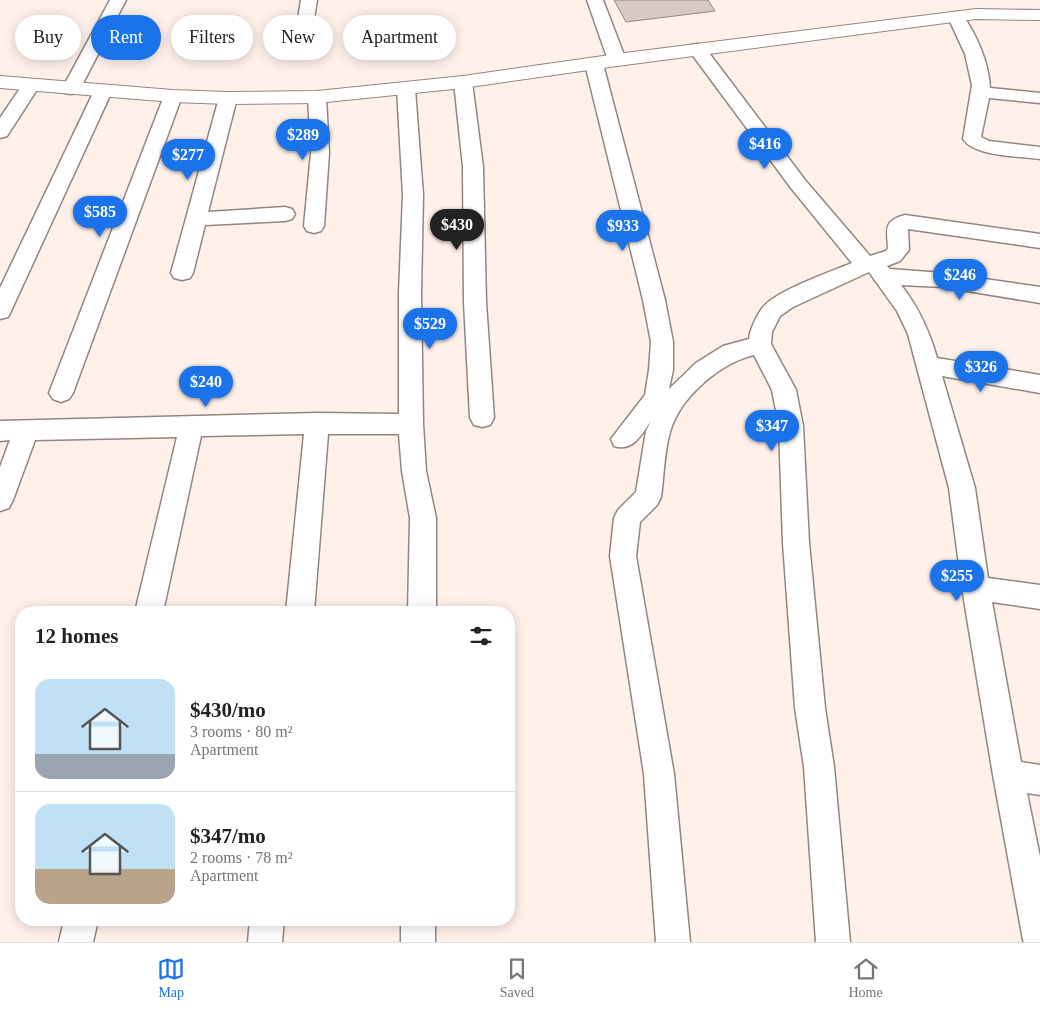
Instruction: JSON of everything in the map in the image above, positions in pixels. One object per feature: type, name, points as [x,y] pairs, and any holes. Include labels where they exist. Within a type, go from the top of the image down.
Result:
[{"type":"main road","points":[[0,82],[173,96],[228,98],[317,97],[463,82],[697,49],[956,16],[1006,13],[1040,15]]},
{"type":"street","points":[[71,89],[118,0]]},
{"type":"street","points":[[306,15],[309,0]]},
{"type":"street","points":[[596,0],[617,60]]},
{"type":"street","points":[[956,16],[977,64],[981,92],[972,130],[972,139],[984,146],[1040,153]]},
{"type":"street","points":[[697,49],[798,184],[874,268],[907,308],[918,334],[962,488],[976,588],[1008,775],[1040,940]]},
{"type":"street","points":[[594,64],[654,300],[662,342],[661,370],[656,398],[623,439]]},
{"type":"street","points":[[463,82],[474,167],[476,302],[482,418]]},
{"type":"street","points":[[0,132],[30,85]]},
{"type":"street","points":[[406,89],[413,196],[410,293],[411,424],[414,470],[423,518],[422,606]]},
{"type":"street","points":[[0,311],[103,91]]},
{"type":"street","points":[[981,92],[1040,98]]},
{"type":"street","points":[[61,393],[173,96]]},
{"type":"street","points":[[314,226],[320,153],[317,97]]},
{"type":"street","points":[[182,273],[228,98]]},
{"type":"street","points":[[196,219],[285,214]]},
{"type":"street","points":[[833,942],[819,767],[810,708],[798,562],[792,426],[784,390],[760,345],[761,332],[772,311],[785,301],[874,268],[894,256],[899,250],[897,227],[905,222],[1040,241]]},
{"type":"street","points":[[874,268],[1040,295]]},
{"type":"street","points":[[673,942],[659,774],[623,556],[627,518],[648,497],[658,431],[680,391],[704,369],[731,352],[760,345]]},
{"type":"street","points":[[927,365],[1040,384]]},
{"type":"street","points":[[0,431],[191,428],[317,423],[411,424]]},
{"type":"street","points":[[301,606],[317,423]]},
{"type":"street","points":[[150,606],[191,428]]},
{"type":"street","points":[[0,500],[26,431]]},
{"type":"street","points":[[976,588],[1040,597]]},
{"type":"street","points":[[1008,775],[1040,780]]},
{"type":"street","points":[[76,942],[80,926]]},
{"type":"street","points":[[264,942],[266,926]]},
{"type":"street","points":[[418,926],[418,942]]},
{"type":"building","points":[[614,0],[708,0],[715,11],[626,22]]}]
